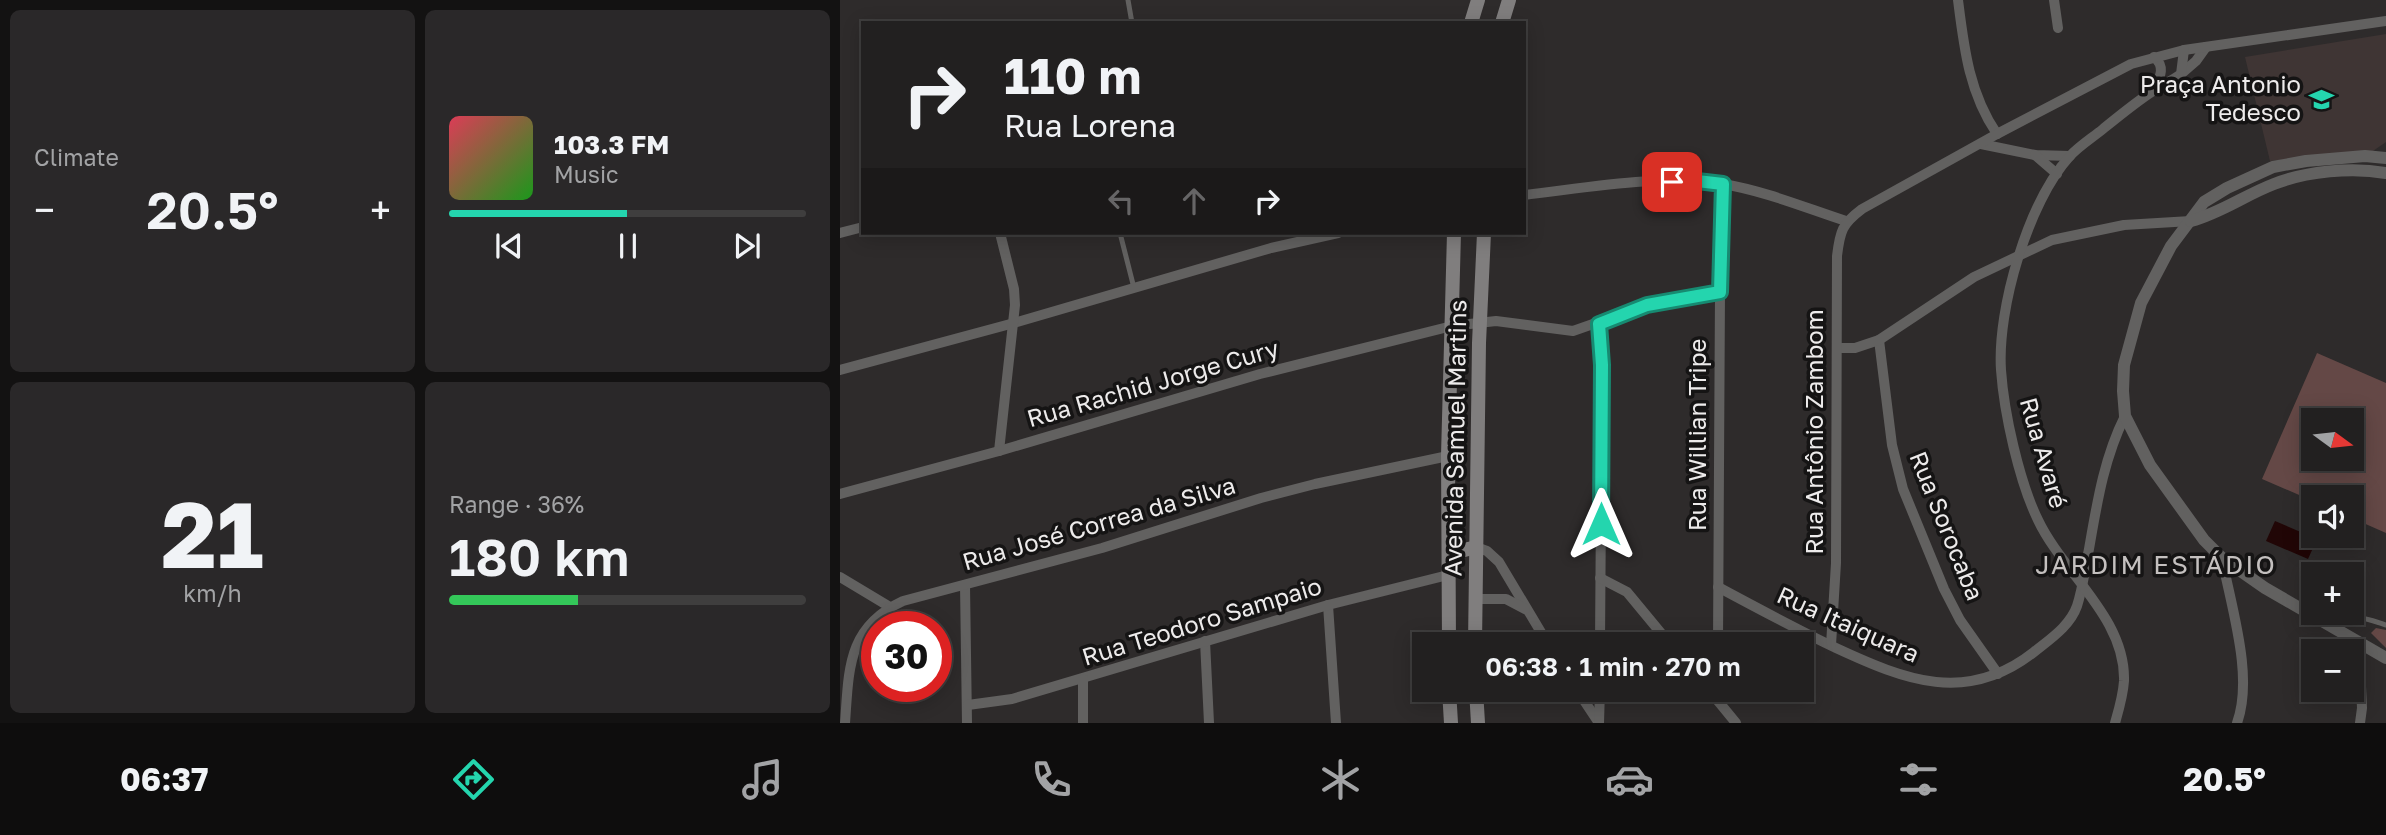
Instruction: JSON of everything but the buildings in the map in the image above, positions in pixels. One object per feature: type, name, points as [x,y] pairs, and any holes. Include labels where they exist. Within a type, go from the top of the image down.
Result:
[{"type":"main road","points":[[1473,21],[1478,0]]},
{"type":"main road","points":[[1503,21],[1509,0]]},
{"type":"main road","name":"Avenida Samuel Martins","points":[[1449,632],[1448,456],[1454,235]]},
{"type":"main road","name":"Avenida Samuel Martins","points":[[1475,632],[1484,235]]},
{"type":"main road","points":[[1449,554],[1476,547]]},
{"type":"main road","points":[[1448,600],[1475,599]]},
{"type":"main road","points":[[1450,702],[1451,723]]},
{"type":"main road","points":[[1477,702],[1478,723]]},
{"type":"street","points":[[1958,0],[1970,81],[1997,134]]},
{"type":"street","points":[[2054,0],[2058,28]]},
{"type":"street","points":[[1526,195],[1623,184],[1697,181],[1755,192],[1846,221],[1872,203],[1997,134],[2131,64],[2185,50],[2386,21]]},
{"type":"street","name":"Rua Avaré","points":[[2115,723],[2124,679],[2120,654],[2110,626],[2056,550],[2038,519],[2026,488],[2001,368],[2007,304],[2019,255],[2037,207],[2070,156],[2154,90],[2181,74],[2196,61],[2206,47]]},
{"type":"street","points":[[2181,74],[2185,50]]},
{"type":"street","points":[[2154,57],[2161,67],[2161,76],[2154,90]]},
{"type":"street","points":[[1981,144],[2035,155],[2070,156]]},
{"type":"street","points":[[2035,155],[2057,174]]},
{"type":"street","points":[[1837,348],[1855,348],[1879,340],[1974,277],[2052,240],[2124,225],[2191,221],[2214,215],[2275,184],[2305,175],[2361,170],[2383,173],[2386,157],[2306,161],[2273,167],[2204,202],[2191,221],[2171,246],[2141,303],[2124,365],[2125,416],[2150,465],[2204,540],[2245,576],[2301,610]]},
{"type":"street","name":"Rua Willian Tripe","points":[[1718,632],[1723,184]]},
{"type":"street","name":"Rua Antônio Zambom","points":[[1831,645],[1836,563],[1837,256],[1839,237],[1846,221]]},
{"type":"street","points":[[840,233],[861,228]]},
{"type":"street","points":[[999,451],[1014,323],[1014,289],[1000,235]]},
{"type":"street","points":[[840,370],[1014,323],[1271,248],[1329,235]]},
{"type":"street","name":"Rua Rachid Jorge Cury","points":[[840,494],[999,451],[1260,374],[1452,326],[1480,322],[1512,322],[1564,331],[1582,329],[1647,305],[1720,292]]},
{"type":"street","points":[[1599,324],[1602,365],[1600,632]]},
{"type":"street","name":"Rua Sorocaba","points":[[1879,340],[1892,445],[1903,489],[1944,589],[1961,620],[1998,674]]},
{"type":"street","name":"Rua Itaiquara","points":[[1718,587],[1879,668],[1926,681],[1959,683],[1998,674],[2028,656],[2059,632],[2076,608],[2102,477],[2115,436],[2125,416]]},
{"type":"street","name":"Rua José Correa da Silva","points":[[845,723],[850,668],[858,641],[876,617],[890,607],[919,596],[1102,548],[1261,498],[1448,456]]},
{"type":"street","points":[[1476,547],[1487,551],[1499,562],[1541,632]]},
{"type":"street","points":[[2222,558],[2243,677],[2237,723]]},
{"type":"street","name":"Rua Teodoro Sampaio","points":[[968,705],[1012,699],[1328,606],[1448,575]]},
{"type":"street","points":[[840,576],[890,607]]},
{"type":"street","points":[[1600,578],[1627,592],[1660,632]]},
{"type":"street","points":[[965,585],[967,723]]},
{"type":"street","points":[[1475,599],[1506,598],[1527,610]]},
{"type":"street","points":[[1328,606],[1336,723]]},
{"type":"street","points":[[2326,625],[2350,639]]},
{"type":"street","points":[[1205,641],[1209,723]]},
{"type":"street","points":[[2364,647],[2386,658]]},
{"type":"street","points":[[1083,679],[1083,723]]},
{"type":"street","points":[[1585,702],[1599,723]]},
{"type":"street","points":[[1599,723],[1600,702]]},
{"type":"street","points":[[1723,702],[1737,723]]},
{"type":"street","points":[[2360,723],[2362,702]]},
{"type":"lane","points":[[1128,0],[1132,21]]},
{"type":"lane","points":[[1121,235],[1134,288]]},
{"type":"lane","points":[[2364,618],[2386,625]]},
{"type":"shaded area","name":"Praça Antonio Tedesco","points":[[2386,34],[2386,142],[2373,151],[2270,161],[2245,57]]},
{"type":"shaded area","points":[[2317,353],[2386,383],[2386,533],[2364,523],[2364,485],[2301,485],[2301,496],[2262,479]]},
{"type":"shaded area","points":[[2275,521],[2301,532],[2301,548],[2313,548],[2308,559],[2266,541]]},
{"type":"shaded area","points":[[2376,628],[2386,630],[2386,648],[2371,633]]},
{"type":"place","name":"Praça Antonio Tedesco","points":[[2321,99]]},
{"type":"district","name":"JARDIM ESTÁDIO","points":[[2156,565]]},
{"type":"route","points":[[1601,524],[1602,365],[1599,324],[1647,305],[1720,292],[1723,184],[1672,182]]}]
